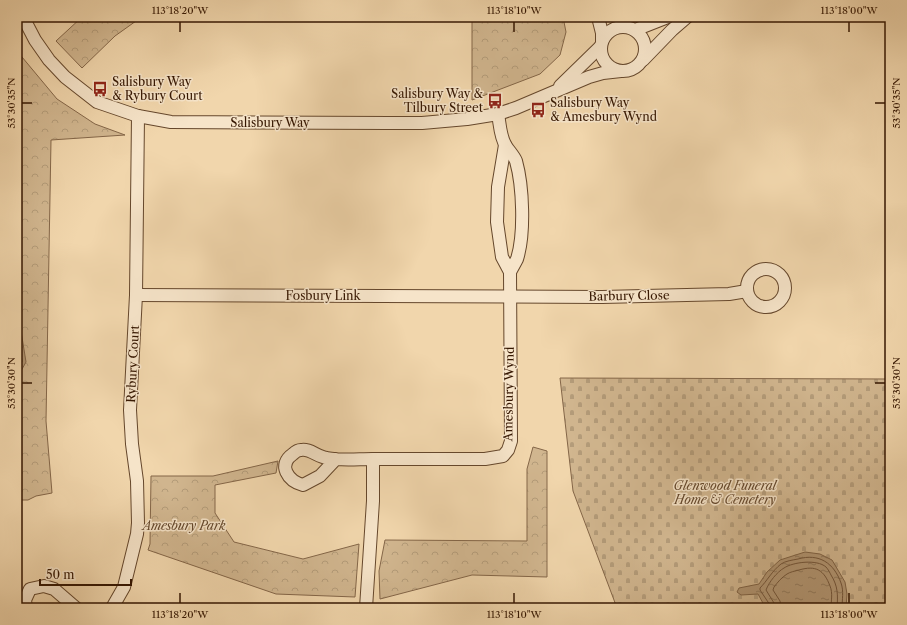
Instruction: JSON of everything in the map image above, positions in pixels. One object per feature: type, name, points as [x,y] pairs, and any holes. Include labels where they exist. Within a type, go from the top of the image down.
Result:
[{"type":"street","name":"Salisbury Way","points":[[23,17],[35,40],[49,60],[65,77],[97,102],[138,116],[171,122],[422,123],[467,119],[498,114],[597,74],[621,71]]},
{"type":"street","points":[[598,17],[602,33],[601,44],[603,59],[608,65],[621,71],[629,70],[635,67],[687,17]]},
{"type":"street","points":[[616,17],[641,35],[645,49],[641,62]]},
{"type":"street","points":[[601,44],[608,32],[614,28],[632,29],[668,17]]},
{"type":"street","name":"Salisbury Way","points":[[555,91],[601,44]]},
{"type":"street","name":"Amesbury Wynd","points":[[498,114],[505,145],[498,187],[497,222],[502,257],[510,272]]},
{"type":"street","name":"Rybury Court","points":[[112,608],[124,587],[137,534],[137,481],[132,444],[130,410],[136,295],[138,116]]},
{"type":"street","name":"Amesbury Wynd","points":[[336,459],[485,459],[503,456],[508,450],[511,441],[510,272],[516,260],[519,248],[521,234],[521,199],[519,173],[515,159],[505,145]]},
{"type":"street","name":"Barbury Close","points":[[510,297],[602,297],[728,294],[747,291]]},
{"type":"street","name":"Fosbury Link","points":[[136,295],[510,297]]},
{"type":"street","points":[[366,608],[373,501],[373,459]]},
{"type":"street","points":[[26,608],[25,600],[30,589],[44,586],[54,589],[76,608]]},
{"type":"green space","points":[[82,17],[563,17],[566,32],[560,55],[540,74],[472,100],[472,21],[158,19],[136,21],[115,36],[82,68],[56,41]]},
{"type":"green space","points":[[17,51],[57,99],[95,124],[125,135],[51,140],[46,421],[52,493],[36,496],[28,500],[17,500]]},
{"type":"green space","name":"Glenwood Funeral Home & Cemetery","points":[[560,378],[890,379],[890,608],[617,608],[573,491]]},
{"type":"green space","points":[[533,447],[547,451],[547,577],[472,575],[380,599],[379,571],[385,540],[527,541],[527,469]]},
{"type":"green space","name":"Amesbury Park","points":[[278,461],[276,473],[215,485],[215,513],[234,542],[303,559],[359,544],[355,597],[276,594],[148,550],[150,544],[151,476],[213,476]]},
{"type":"water","points":[[17,195],[20,206],[19,227],[17,228]]},
{"type":"water","points":[[17,323],[21,331],[26,362],[17,378]]},
{"type":"water","points":[[805,552],[820,554],[832,560],[845,582],[847,594],[846,608],[768,608],[764,605],[758,594],[741,595],[737,592],[739,588],[759,584],[767,572],[780,560]]},
{"type":"place","name":"Salisbury Way & Rybury Court","points":[[100,89]]},
{"type":"place","name":"Salisbury Way & Tilbury Street","points":[[495,101]]},
{"type":"place","name":"Salisbury Way & Amesbury Wynd","points":[[538,110]]}]
